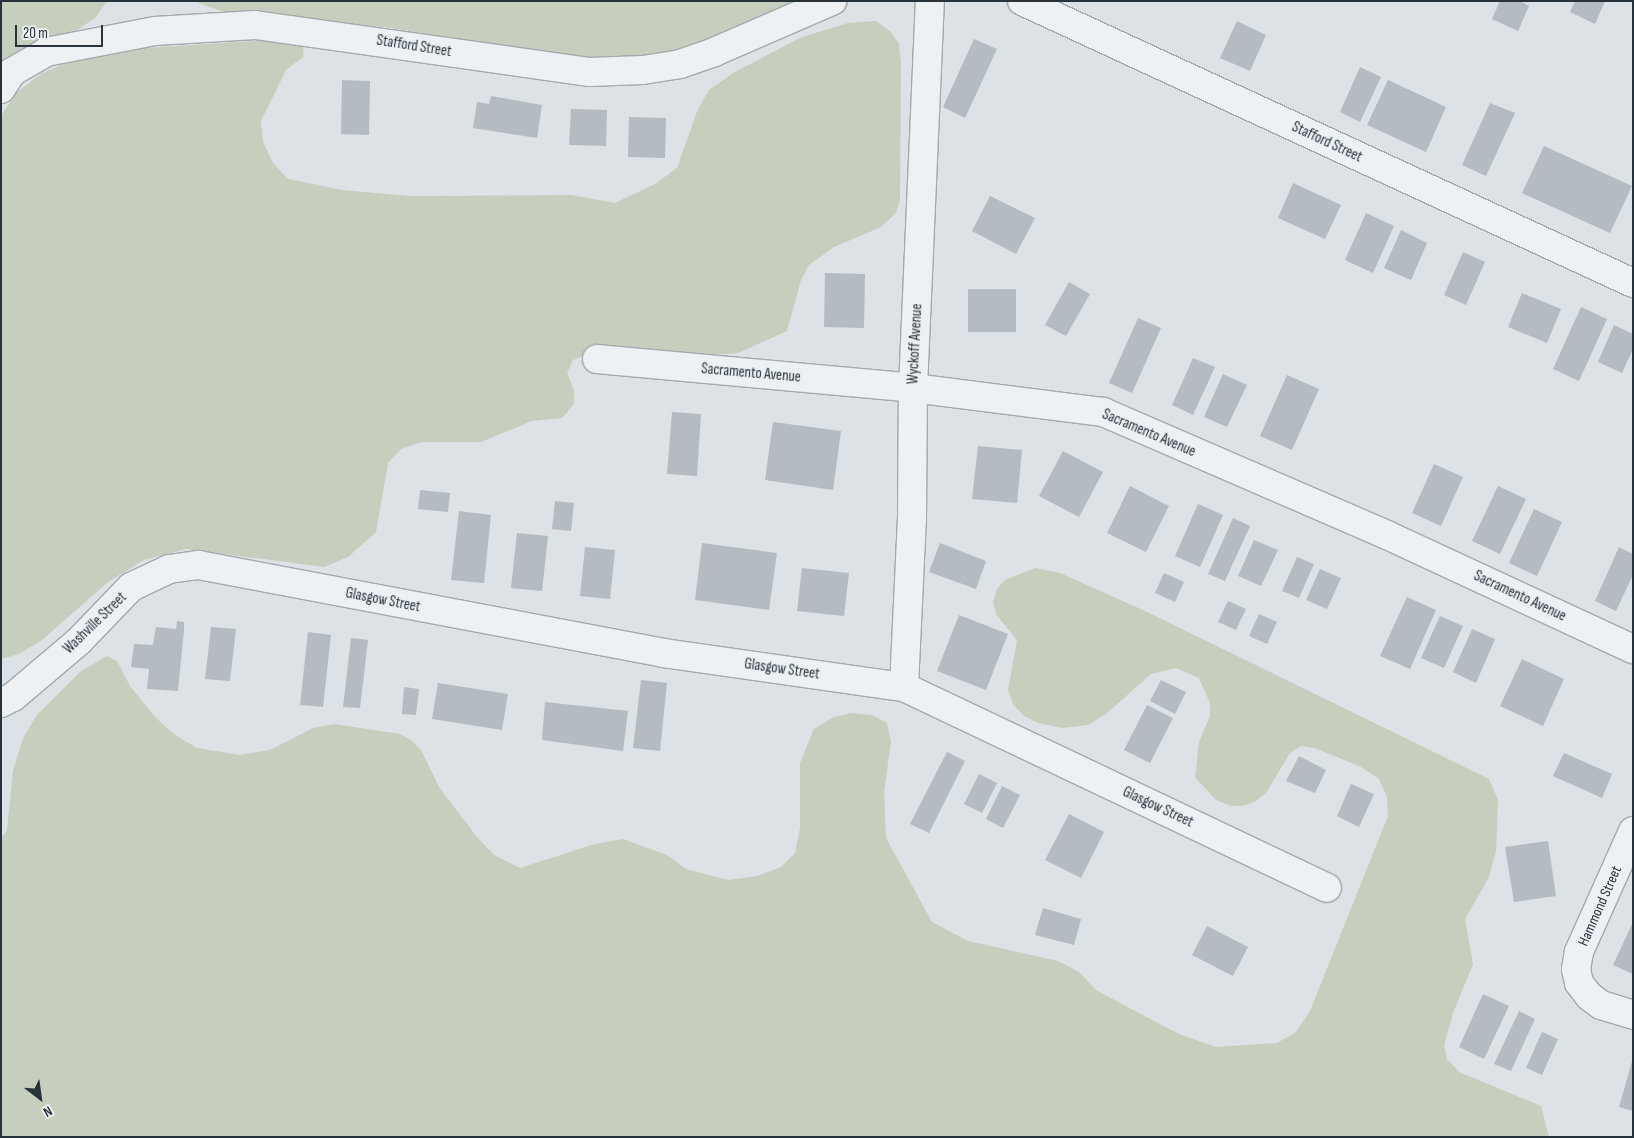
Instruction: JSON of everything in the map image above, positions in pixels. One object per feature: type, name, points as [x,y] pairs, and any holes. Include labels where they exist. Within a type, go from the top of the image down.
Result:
[{"type":"street","name":"Stafford Street","points":[[1,89],[12,72],[46,52],[155,31],[255,25],[590,72],[643,70],[714,52],[832,1]]},
{"type":"street","name":"Wyckoff Avenue","points":[[904,686],[912,519],[913,388],[930,1]]},
{"type":"street","name":"Stafford Street","points":[[1022,1],[1633,283]]},
{"type":"street","name":"Sacramento Avenue","points":[[597,359],[913,388],[1102,412],[1387,535],[1633,649]]},
{"type":"street","name":"Glasgow Street","points":[[199,565],[664,652],[904,686],[1327,888]]},
{"type":"street","name":"Washville Street","points":[[1,703],[13,697],[79,641],[131,588],[169,569],[199,565]]},
{"type":"street","name":"Hammond Street","points":[[1633,831],[1579,952],[1576,969],[1579,983],[1589,996],[1602,1004],[1633,1015]]},
{"type":"green space","points":[[1,1],[107,1],[95,18],[77,30],[34,48],[1,73]]},
{"type":"green space","points":[[194,1],[796,1],[697,45],[645,59],[594,60],[385,27],[221,11]]},
{"type":"green space","points":[[876,21],[891,32],[899,44],[901,63],[900,199],[896,213],[881,227],[834,247],[809,265],[801,280],[787,331],[738,353],[685,357],[589,354],[573,360],[567,373],[574,390],[574,404],[562,418],[532,421],[481,442],[422,442],[401,449],[388,463],[376,532],[348,557],[324,567],[186,549],[144,560],[108,582],[42,640],[19,654],[1,659],[1,116],[16,93],[42,73],[79,58],[131,49],[297,38],[304,43],[303,57],[286,70],[261,121],[263,142],[273,163],[288,179],[342,190],[410,196],[572,195],[615,203],[655,184],[677,168],[698,109],[709,90],[733,73],[802,37],[848,23]]},
{"type":"green space","points":[[1035,568],[1060,573],[1145,611],[1489,779],[1498,800],[1496,851],[1489,877],[1465,919],[1473,964],[1453,1013],[1444,1045],[1447,1059],[1459,1072],[1541,1106],[1549,1137],[1,1137],[1,839],[7,830],[13,771],[23,738],[37,715],[80,672],[107,656],[117,661],[130,686],[155,717],[175,735],[197,748],[240,755],[270,750],[313,728],[334,724],[400,734],[411,740],[421,750],[439,787],[477,837],[494,855],[520,868],[595,844],[623,839],[667,855],[686,869],[728,880],[757,876],[781,867],[795,853],[800,828],[800,763],[814,729],[834,717],[851,713],[872,715],[887,723],[891,742],[884,792],[886,838],[932,922],[968,941],[1058,961],[1079,972],[1096,990],[1179,1034],[1216,1047],[1277,1043],[1296,1032],[1310,1011],[1388,816],[1387,797],[1379,779],[1361,767],[1315,748],[1301,746],[1290,753],[1266,793],[1256,801],[1243,806],[1231,806],[1216,800],[1195,777],[1199,742],[1210,716],[1210,703],[1199,678],[1176,668],[1151,674],[1106,714],[1088,725],[1062,728],[1038,723],[1024,716],[1013,704],[1008,690],[1017,640],[996,614],[993,602],[997,589],[1005,580]]},
{"type":"building","points":[[1500,1],[1520,1],[1529,6],[1518,31],[1492,19]]},
{"type":"building","points":[[1575,1],[1605,1],[1595,24],[1570,12]]},
{"type":"building","points":[[1237,21],[1266,35],[1250,71],[1220,58]]},
{"type":"building","points":[[974,39],[997,49],[965,118],[943,107]]},
{"type":"building","points":[[1360,67],[1381,77],[1360,122],[1340,112]]},
{"type":"building","points":[[342,80],[370,81],[369,135],[341,134]]},
{"type":"building","points":[[1388,80],[1446,107],[1426,152],[1367,125]]},
{"type":"building","points":[[491,96],[542,105],[537,138],[473,128],[477,102],[489,104]]},
{"type":"building","points":[[1490,103],[1515,113],[1486,176],[1462,165]]},
{"type":"building","points":[[571,109],[607,110],[606,146],[569,145]]},
{"type":"building","points":[[629,117],[666,118],[665,158],[628,157]]},
{"type":"building","points":[[1544,146],[1632,186],[1610,233],[1522,193]]},
{"type":"building","points":[[1293,183],[1341,205],[1325,239],[1278,218]]},
{"type":"building","points":[[990,196],[1035,218],[1016,254],[972,231]]},
{"type":"building","points":[[1366,213],[1394,226],[1373,273],[1345,260]]},
{"type":"building","points":[[1401,230],[1427,243],[1411,280],[1384,268]]},
{"type":"building","points":[[1463,252],[1485,262],[1466,305],[1444,295]]},
{"type":"building","points":[[825,273],[865,274],[864,328],[824,327]]},
{"type":"building","points":[[1069,282],[1090,294],[1066,336],[1045,325]]},
{"type":"building","points":[[968,289],[1016,289],[1016,332],[968,332]]},
{"type":"building","points":[[1522,293],[1561,309],[1547,343],[1508,327]]},
{"type":"building","points":[[1581,307],[1607,319],[1579,381],[1553,369]]},
{"type":"building","points":[[1138,318],[1161,328],[1132,393],[1109,383]]},
{"type":"building","points":[[1614,325],[1633,334],[1633,349],[1622,373],[1598,362]]},
{"type":"building","points":[[1193,358],[1215,367],[1193,415],[1172,405]]},
{"type":"building","points":[[1223,374],[1247,385],[1227,427],[1204,417]]},
{"type":"building","points":[[1287,375],[1319,389],[1292,450],[1260,436]]},
{"type":"building","points":[[672,412],[701,414],[697,476],[667,474]]},
{"type":"building","points":[[773,422],[841,431],[833,490],[765,480]]},
{"type":"building","points":[[978,446],[1022,450],[1017,503],[972,499]]},
{"type":"building","points":[[1063,451],[1103,472],[1079,517],[1039,496]]},
{"type":"building","points":[[1434,464],[1463,477],[1441,526],[1412,513]]},
{"type":"building","points":[[1130,486],[1169,506],[1146,552],[1107,533]]},
{"type":"building","points":[[1498,486],[1526,499],[1500,554],[1472,541]]},
{"type":"building","points":[[420,490],[450,493],[448,512],[418,509]]},
{"type":"building","points":[[555,501],[574,503],[571,531],[552,529]]},
{"type":"building","points":[[1198,504],[1223,515],[1200,567],[1175,556]]},
{"type":"building","points":[[1534,509],[1562,522],[1537,576],[1509,563]]},
{"type":"building","points":[[459,511],[491,515],[484,583],[451,580]]},
{"type":"building","points":[[1233,518],[1250,526],[1225,581],[1208,574]]},
{"type":"building","points":[[517,533],[548,536],[542,591],[511,588]]},
{"type":"building","points":[[1254,540],[1278,550],[1261,586],[1238,576]]},
{"type":"building","points":[[702,543],[777,553],[769,610],[695,600]]},
{"type":"building","points":[[940,543],[986,561],[976,589],[929,572]]},
{"type":"building","points":[[585,547],[615,550],[610,599],[580,596]]},
{"type":"building","points":[[1619,547],[1633,554],[1633,575],[1616,611],[1595,601]]},
{"type":"building","points":[[1297,557],[1314,564],[1299,598],[1282,591]]},
{"type":"building","points":[[802,568],[849,573],[844,616],[797,611]]},
{"type":"building","points":[[1320,569],[1341,578],[1327,609],[1306,600]]},
{"type":"building","points":[[1164,573],[1184,582],[1175,602],[1155,593]]},
{"type":"building","points":[[1407,597],[1436,610],[1410,669],[1380,656]]},
{"type":"building","points":[[1228,601],[1246,609],[1236,630],[1218,622]]},
{"type":"building","points":[[1259,614],[1277,622],[1267,644],[1249,636]]},
{"type":"building","points":[[959,615],[1008,634],[986,690],[937,671]]},
{"type":"building","points":[[1440,616],[1463,626],[1444,668],[1421,658]]},
{"type":"building","points":[[177,621],[184,622],[178,691],[147,689],[149,669],[131,667],[134,644],[153,645],[156,627],[176,629]]},
{"type":"building","points":[[211,627],[236,629],[230,681],[205,679]]},
{"type":"building","points":[[1472,629],[1495,639],[1476,683],[1453,672]]},
{"type":"building","points":[[308,632],[331,635],[323,707],[300,705]]},
{"type":"building","points":[[351,638],[368,640],[360,708],[343,707]]},
{"type":"building","points":[[1522,659],[1564,679],[1543,726],[1500,706]]},
{"type":"building","points":[[641,680],[667,683],[660,751],[633,748]]},
{"type":"building","points":[[1161,680],[1186,692],[1175,714],[1150,701]]},
{"type":"building","points":[[438,683],[508,694],[502,730],[432,719]]},
{"type":"building","points":[[404,687],[419,689],[416,715],[402,714]]},
{"type":"building","points":[[545,702],[628,711],[623,751],[542,740]]},
{"type":"building","points":[[1147,705],[1173,718],[1150,763],[1124,750]]},
{"type":"building","points":[[947,752],[965,761],[929,833],[910,824]]},
{"type":"building","points":[[1564,753],[1612,774],[1602,798],[1553,776]]},
{"type":"building","points":[[1299,756],[1326,770],[1315,793],[1286,781]]},
{"type":"building","points":[[979,774],[997,783],[982,813],[964,804]]},
{"type":"building","points":[[1351,784],[1374,794],[1359,827],[1337,816]]},
{"type":"building","points":[[1002,786],[1020,795],[1003,828],[986,819]]},
{"type":"building","points":[[1069,814],[1104,832],[1081,878],[1045,860]]},
{"type":"building","points":[[1548,841],[1556,896],[1514,902],[1505,847]]},
{"type":"building","points":[[1043,908],[1081,919],[1074,945],[1035,935]]},
{"type":"building","points":[[1633,922],[1633,974],[1613,965]]},
{"type":"building","points":[[1207,926],[1248,947],[1233,976],[1192,955]]},
{"type":"building","points":[[1483,994],[1509,1006],[1484,1059],[1459,1047]]},
{"type":"building","points":[[1519,1011],[1535,1019],[1511,1071],[1494,1064]]},
{"type":"building","points":[[1542,1032],[1558,1039],[1542,1075],[1526,1068]]},
{"type":"building","points":[[1633,1058],[1633,1111],[1619,1107]]}]
